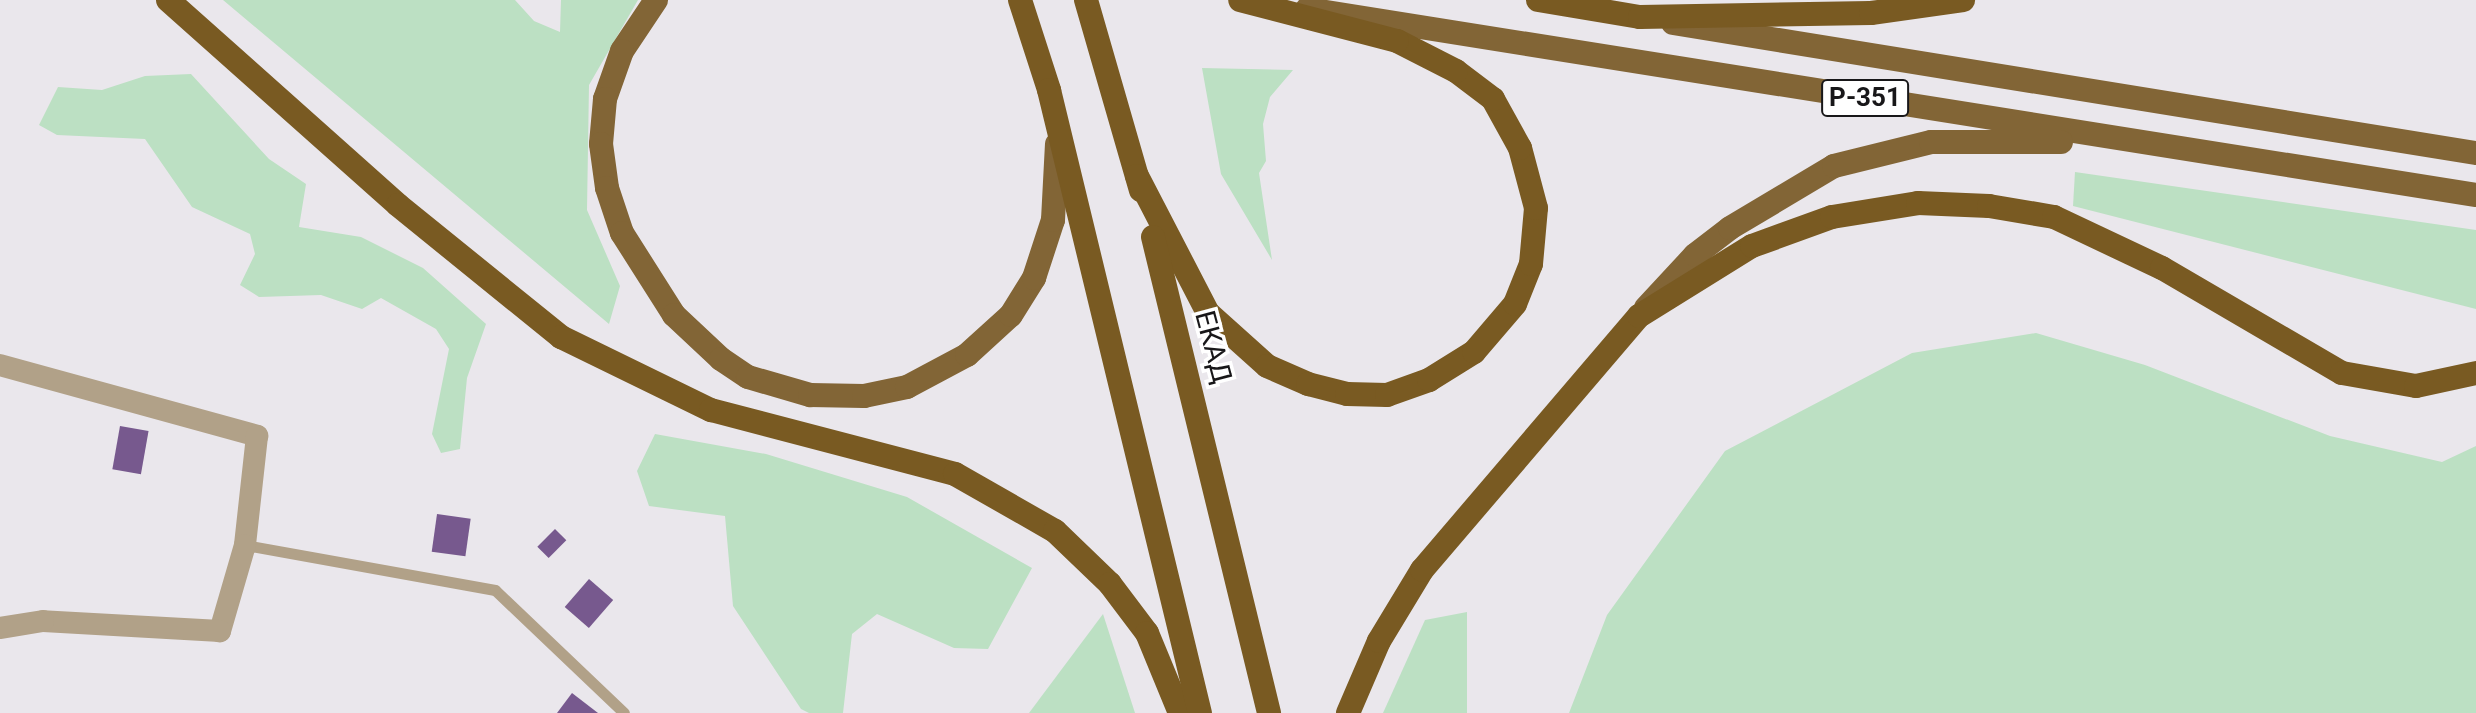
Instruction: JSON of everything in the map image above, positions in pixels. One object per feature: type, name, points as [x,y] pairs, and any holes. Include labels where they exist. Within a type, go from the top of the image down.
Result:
[{"type":"highway","points":[[168,0],[398,205],[561,337],[711,410],[955,474],[1055,531],[1110,584],[1147,633],[1180,713]]},
{"type":"highway","points":[[1020,0],[1049,90],[1200,713]]},
{"type":"highway","name":"ЕКАД","points":[[1086,0],[1137,176],[1269,713]]},
{"type":"highway","points":[[1137,176],[1208,313],[1267,366],[1308,384],[1347,394],[1387,395],[1429,380],[1474,352],[1515,304],[1531,264],[1536,208],[1520,148],[1493,99],[1456,71],[1397,41],[1240,0]]},
{"type":"highway","name":"Р-351","points":[[1538,0],[1640,17]]},
{"type":"highway","points":[[1640,17],[1871,13],[1963,0]]},
{"type":"highway","points":[[1348,713],[1379,641],[1422,570],[1639,316],[1752,246],[1832,217],[1918,203],[1989,206],[2054,217],[2105,239],[2342,373],[2416,386],[2476,373]]},
{"type":"main road","points":[[656,0],[622,51],[605,99],[601,144],[607,188],[622,233],[674,315],[721,359],[748,377],[781,389],[841,397],[907,387],[967,355],[1011,315],[1034,278],[1053,220],[1057,131],[1049,90]]},
{"type":"main road","name":"Р-351","points":[[1254,0],[2476,195]]},
{"type":"main road","name":"Р-351","points":[[1640,17],[2476,153]]},
{"type":"main road","points":[[1639,316],[1695,255],[1730,228],[1834,166],[1931,142],[2134,142]]},
{"type":"street","points":[[0,365],[257,436],[245,545],[220,631],[43,621],[0,628]]},
{"type":"lane","points":[[245,545],[495,590],[624,713]]},
{"type":"green space","points":[[223,0],[515,0],[534,21],[560,32],[561,0],[638,0],[589,85],[587,210],[620,286],[609,324]]},
{"type":"green space","points":[[1202,68],[1293,70],[1270,97],[1263,124],[1266,161],[1259,173],[1272,260],[1221,174]]},
{"type":"green space","points":[[191,74],[269,159],[306,184],[299,227],[361,237],[423,268],[486,324],[467,378],[460,449],[441,453],[432,434],[449,349],[436,329],[381,298],[362,309],[321,295],[259,297],[240,285],[255,254],[250,234],[192,207],[145,139],[57,135],[39,125],[58,87],[102,90],[145,76]]},
{"type":"green space","points":[[2075,172],[2476,230],[2476,309],[2073,206]]},
{"type":"green space","points":[[2036,333],[2145,365],[2330,436],[2442,462],[2476,446],[2476,713],[1569,713],[1607,615],[1725,451],[1912,353]]},
{"type":"green space","points":[[655,434],[766,454],[907,497],[1032,568],[988,649],[954,648],[877,614],[852,634],[843,713],[809,713],[801,709],[733,606],[725,516],[649,506],[637,471]]},
{"type":"green space","points":[[1467,612],[1467,713],[1383,713],[1425,620]]},
{"type":"green space","points":[[1103,614],[1135,713],[1029,713]]},
{"type":"building","points":[[120,426],[149,431],[141,474],[112,469]]},
{"type":"building","points":[[437,514],[471,519],[465,556],[432,552]]},
{"type":"building","points":[[555,529],[566,540],[549,558],[537,547]]},
{"type":"building","points":[[589,579],[613,600],[589,628],[565,607]]},
{"type":"building","points":[[572,693],[598,713],[557,713]]}]
